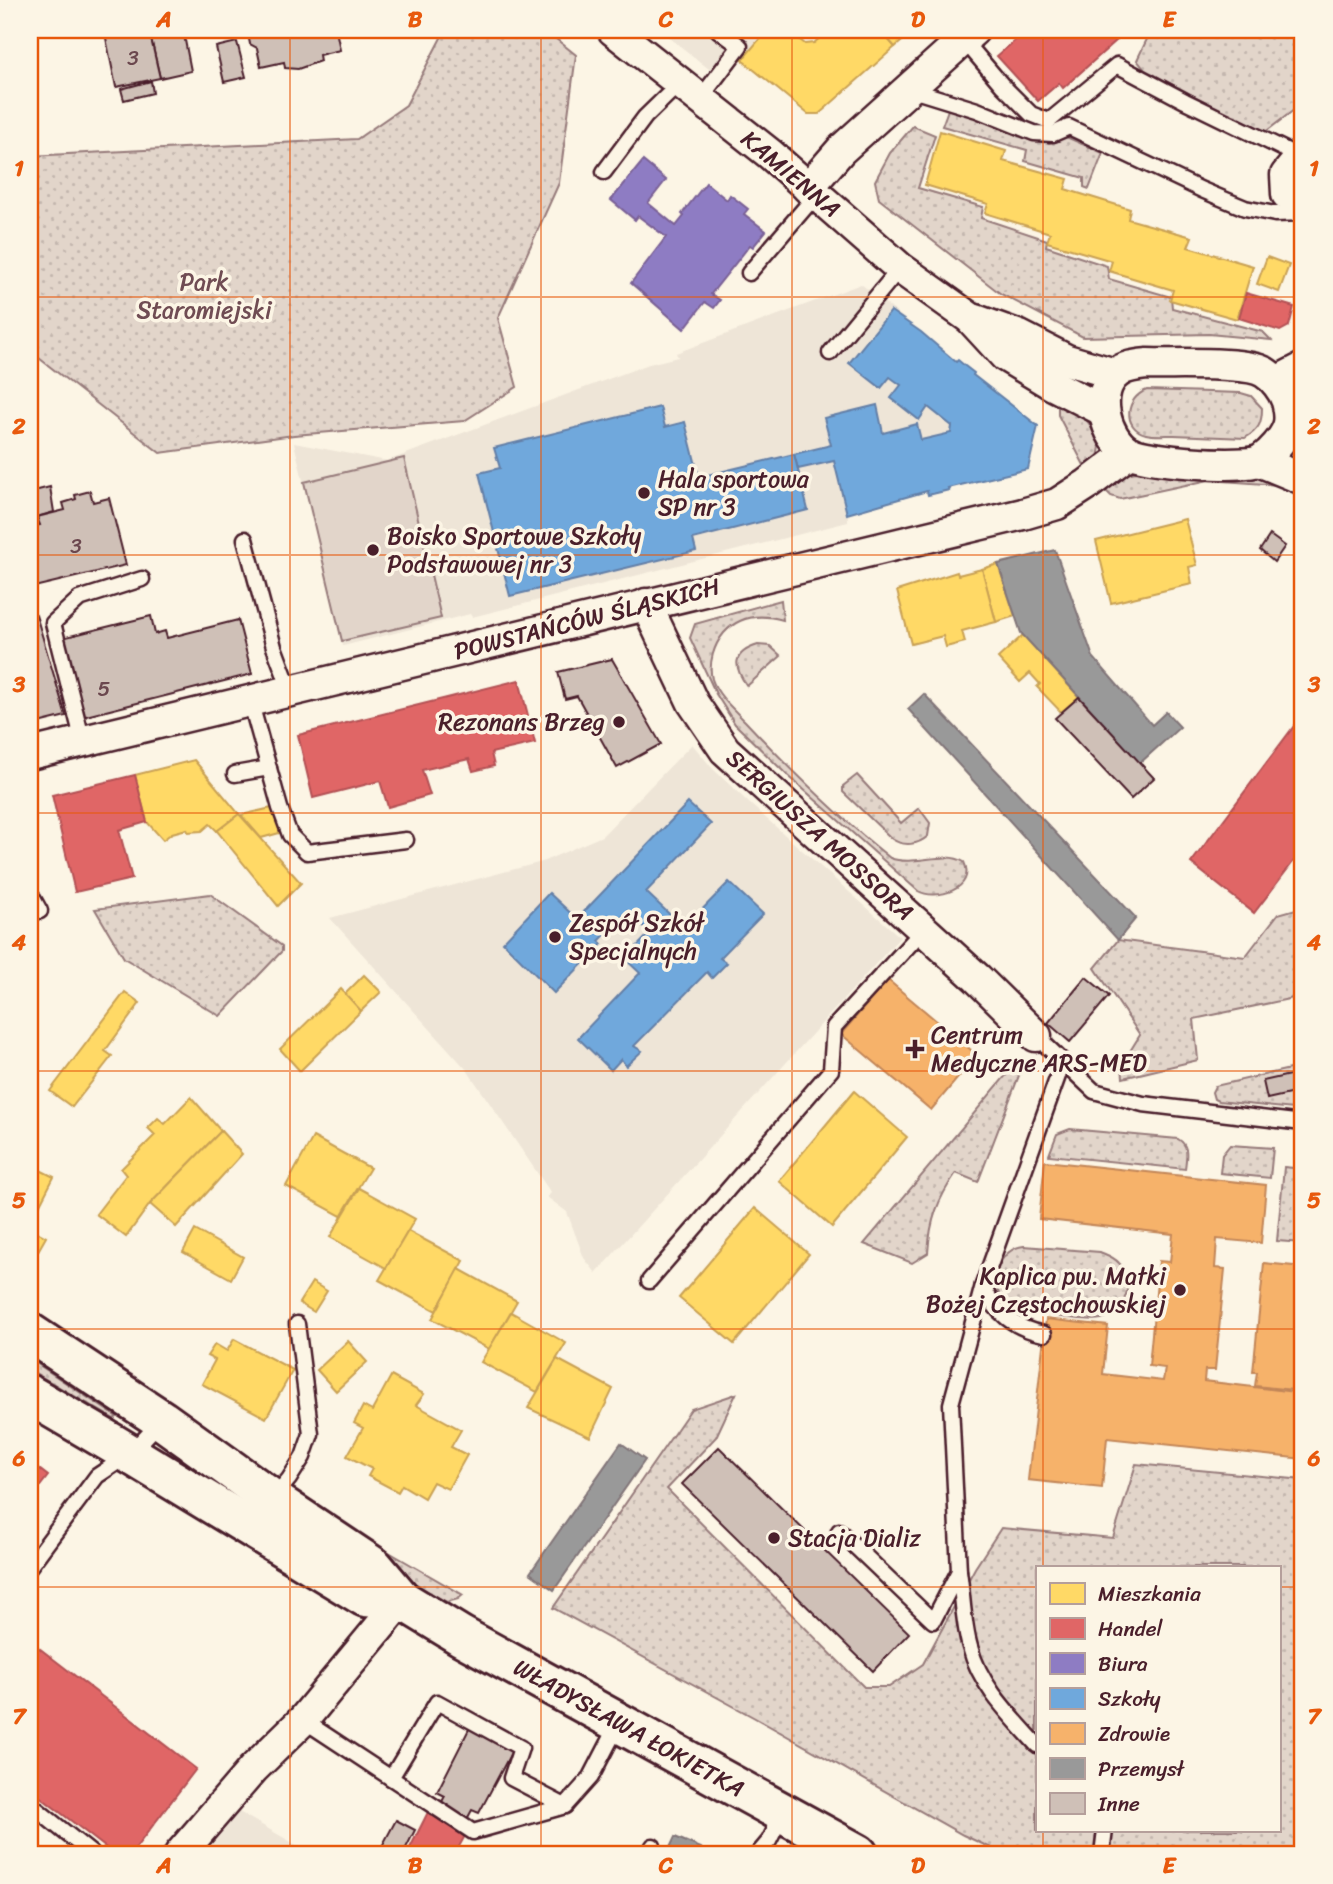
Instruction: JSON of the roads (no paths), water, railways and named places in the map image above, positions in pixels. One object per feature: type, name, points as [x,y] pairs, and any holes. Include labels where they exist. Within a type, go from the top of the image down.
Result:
[{"type":"main road","name":"WŁADYSŁAWA ŁOKIETKA","points":[[30,1333],[162,1420],[272,1499],[374,1567],[402,1600],[461,1636],[858,1854]]},
{"type":"main road","name":"WŁADYSŁAWA ŁOKIETKA","points":[[30,1395],[365,1597],[402,1600]]},
{"type":"street","name":"KAMIENNA","points":[[612,30],[812,191],[901,268],[970,318],[1005,356],[1104,411]]},
{"type":"street","points":[[812,191],[841,150],[969,35]]},
{"type":"street","points":[[1302,155],[1286,175],[1287,194],[1303,203]]},
{"type":"street","name":"KAMIENNA","points":[[970,318],[1020,336],[1067,360],[1115,373]]},
{"type":"street","points":[[1259,461],[1276,446],[1296,420],[1285,395],[1276,382],[1264,372],[1230,366],[1147,364],[1133,365],[1115,373],[1109,383],[1104,411],[1109,431],[1116,442],[1130,452],[1148,458],[1187,461],[1233,464],[1259,461],[1303,479]]},
{"type":"street","points":[[1276,382],[1303,368]]},
{"type":"street","name":"POWSTAŃCÓW ŚLĄSKICH","points":[[30,754],[1010,517],[1057,504],[1130,452]]},
{"type":"street","name":"SERGIUSZA MOSSORA","points":[[646,604],[693,703],[725,750],[924,929],[1036,1036]]},
{"type":"street","points":[[180,1854],[253,1769],[303,1720],[402,1600]]},
{"type":"lane","points":[[604,172],[645,117],[690,91],[740,46],[718,30]]},
{"type":"lane","points":[[969,35],[1002,85],[1031,114],[1049,121],[1117,65],[1185,101],[1302,155]]},
{"type":"lane","points":[[908,89],[977,110],[1034,133],[1053,134],[1069,127],[1245,208],[1275,214],[1303,213]]},
{"type":"lane","points":[[748,273],[812,191]]},
{"type":"lane","points":[[830,353],[901,268]]},
{"type":"lane","points":[[245,539],[274,647],[291,692]]},
{"type":"lane","points":[[83,742],[53,623],[79,599],[142,579]]},
{"type":"lane","points":[[255,701],[253,711],[290,835],[307,852],[406,840]]},
{"type":"lane","points":[[235,774],[269,768]]},
{"type":"lane","points":[[30,893],[40,911]]},
{"type":"lane","points":[[649,1281],[831,1070],[834,1027],[924,929]]},
{"type":"lane","points":[[1036,1036],[1094,1091],[1143,1104],[1303,1123]]},
{"type":"lane","points":[[1036,1744],[999,1702],[980,1672],[970,1647],[959,1571],[951,1404],[983,1285],[1063,1062]]},
{"type":"lane","points":[[983,1285],[988,1298],[1004,1317],[1023,1328],[1044,1334]]},
{"type":"lane","points":[[272,1499],[303,1457],[311,1434],[297,1324]]},
{"type":"lane","points":[[30,1566],[97,1476],[130,1454],[162,1420]]},
{"type":"lane","points":[[839,1531],[933,1621],[959,1571]]},
{"type":"lane","points":[[391,1777],[437,1702],[521,1748],[511,1778],[565,1806]]},
{"type":"lane","points":[[303,1720],[473,1832],[565,1806],[591,1777],[619,1724]]},
{"type":"lane","points":[[30,1804],[92,1854]]},
{"type":"lane","points":[[758,1854],[769,1841],[783,1812]]},
{"type":"lane","points":[[1102,1854],[1105,1832]]},
{"type":"place","name":"Hala sportowa SP nr 3","points":[[644,493]]},
{"type":"place","name":"Boisko Sportowe Szkoły Podstawowej nr 3","points":[[373,550]]},
{"type":"place","name":"Rezonans Brzeg","points":[[619,722]]},
{"type":"place","name":"Zespół Szkół Specjalnych","points":[[555,937]]},
{"type":"place","name":"Centrum Medyczne ARS-MED","points":[[915,1049]]},
{"type":"place","name":"Kaplica pw. Matki Bożej Częstochowskiej","points":[[1180,1290]]},
{"type":"place","name":"Stacja Dializ","points":[[774,1538]]},
{"type":"park label","name":"Park Staromiejski","points":[[204,296]]}]
